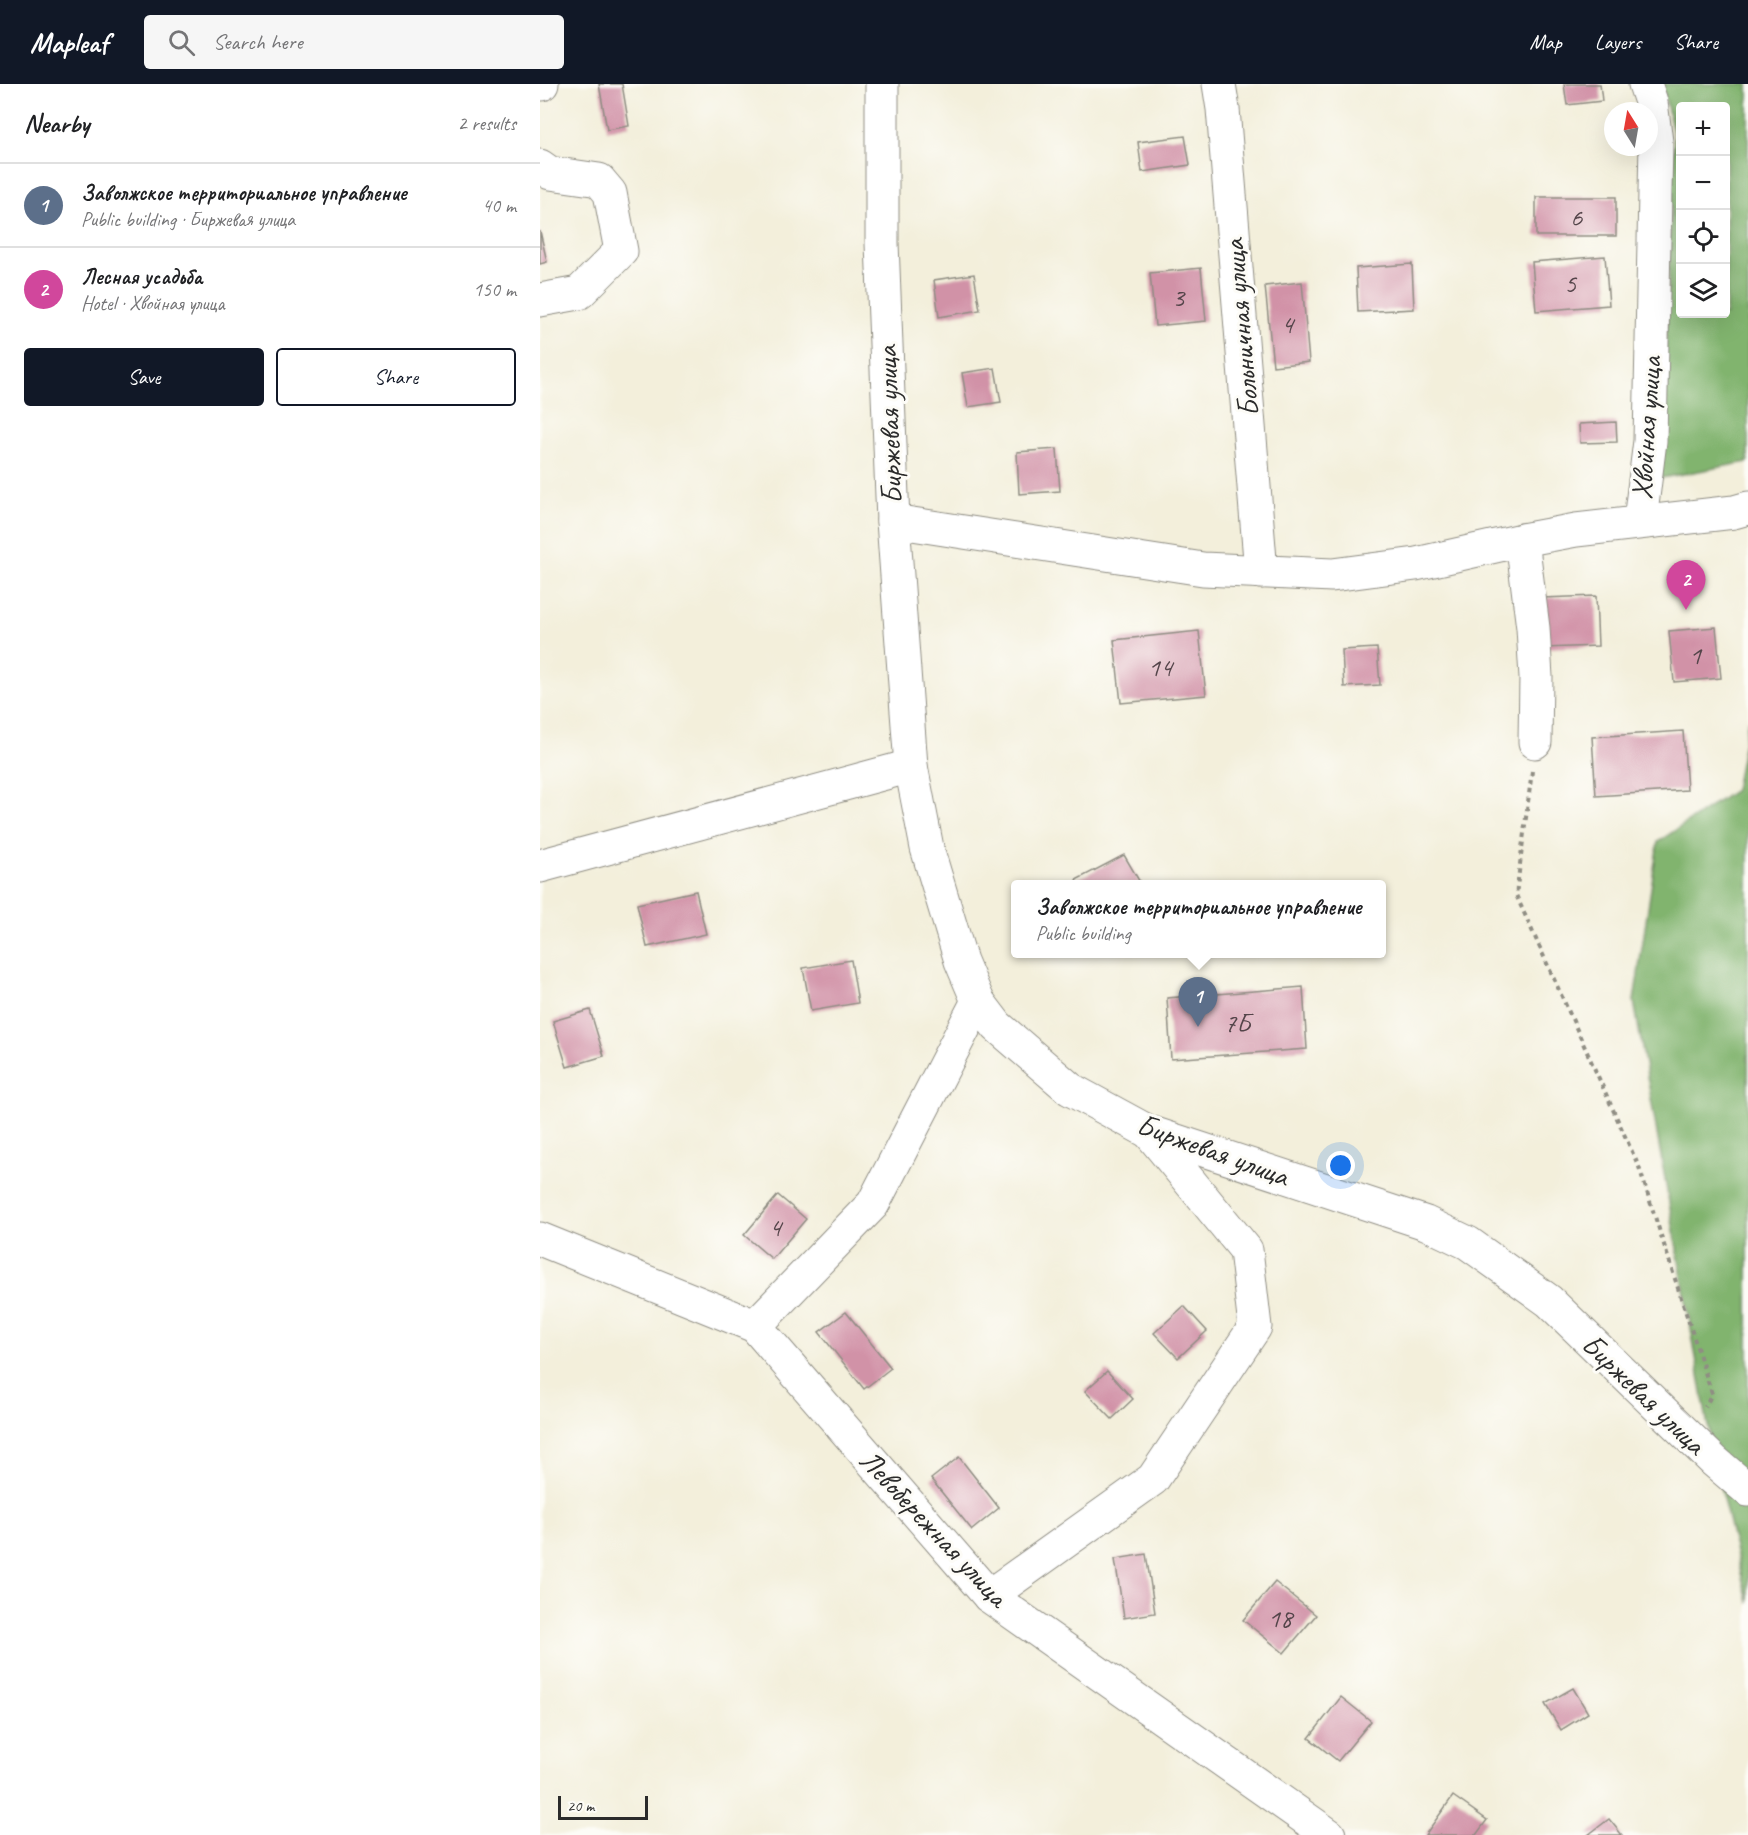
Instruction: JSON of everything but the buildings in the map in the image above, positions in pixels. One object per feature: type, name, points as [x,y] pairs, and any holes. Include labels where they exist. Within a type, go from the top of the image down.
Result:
[{"type":"street","name":"Биржевая улица","points":[[882,84],[882,243],[893,521],[911,766],[927,848],[961,961],[978,1001],[997,1026],[1070,1089],[1149,1132],[1426,1223],[1468,1243],[1549,1301],[1688,1437],[1748,1490]]},
{"type":"street","name":"Больничная улица","points":[[1219,84],[1223,109],[1261,572]]},
{"type":"street","name":"Хвойная улица","points":[[1640,521],[1650,441],[1656,142],[1651,102],[1645,84]]},
{"type":"street","points":[[540,166],[550,173],[598,180],[610,193],[621,251],[579,293],[540,300]]},
{"type":"street","points":[[893,521],[1203,569],[1332,575],[1416,564],[1522,540],[1640,521],[1734,512],[1748,508]]},
{"type":"street","points":[[1522,540],[1533,628],[1536,677],[1535,742]]},
{"type":"street","points":[[540,866],[911,766]]},
{"type":"street","points":[[755,1326],[873,1204],[978,1001]]},
{"type":"street","points":[[989,1596],[1153,1479],[1255,1327],[1246,1250],[1149,1132]]},
{"type":"street","name":"Левобережная улица","points":[[540,1239],[755,1326],[989,1596],[1329,1835]]},
{"type":"path","points":[[1535,742],[1516,895],[1639,1167],[1712,1394],[1688,1437]]},
{"type":"green space","points":[[1662,84],[1748,84],[1748,462],[1661,478],[1674,136]]},
{"type":"green space","points":[[1748,720],[1748,1602],[1714,1461],[1634,1001],[1658,842],[1735,790]]},
{"type":"place","name":"Лесная усадьба","points":[[1686,610]]},
{"type":"place","name":"Заволжское территориальное управление","points":[[1198,1027]]}]
